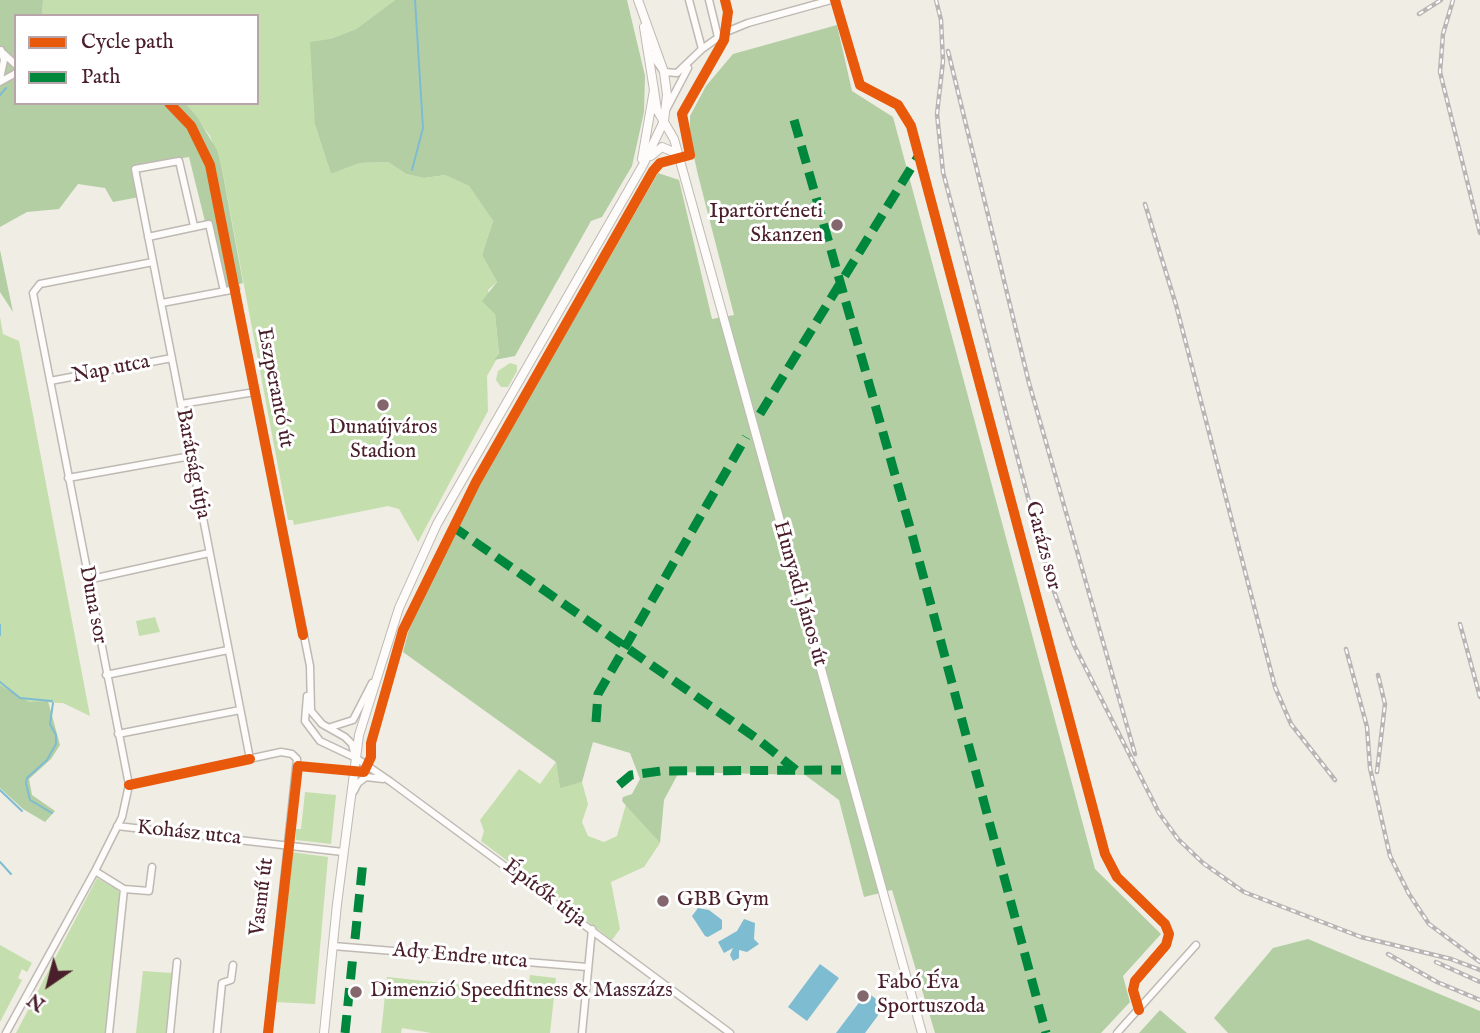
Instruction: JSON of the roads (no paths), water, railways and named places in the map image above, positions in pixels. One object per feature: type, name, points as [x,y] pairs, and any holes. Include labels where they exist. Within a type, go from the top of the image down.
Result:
[{"type":"street","points":[[638,0],[664,72],[667,96],[664,121]]},
{"type":"street","points":[[689,0],[702,48]]},
{"type":"street","points":[[709,0],[718,37]]},
{"type":"street","points":[[647,44],[653,61],[664,72],[677,73],[702,48],[718,37],[748,23],[833,0]]},
{"type":"street","name":"Garázs sor","points":[[833,0],[860,85],[898,105],[911,126],[1105,854],[1117,877],[1168,930],[1166,945],[1135,981],[1133,990],[1139,1010]]},
{"type":"street","points":[[641,10],[657,110],[664,121]]},
{"type":"street","points":[[0,50],[14,63]]},
{"type":"street","points":[[0,50],[4,60],[0,81]]},
{"type":"street","points":[[324,1033],[356,758],[376,675],[399,608],[437,524],[643,166],[672,97],[692,60]]},
{"type":"street","points":[[632,184],[647,146],[654,90]]},
{"type":"street","name":"Eszperantó út","points":[[171,105],[191,126],[205,148],[236,289],[311,680],[311,711],[318,721],[352,744],[356,758]]},
{"type":"street","name":"Hunyadi János út","points":[[664,121],[678,154],[922,1033]]},
{"type":"street","points":[[643,166],[662,147],[678,154]]},
{"type":"street","name":"Barátság útja","points":[[194,226],[179,161],[135,169],[250,759]]},
{"type":"street","points":[[148,237],[209,223],[224,291]]},
{"type":"street","name":"Duna sor","points":[[6,1033],[95,872],[126,804],[129,785],[33,293],[40,284],[153,262]]},
{"type":"street","points":[[162,303],[236,289]]},
{"type":"street","name":"Nap utca","points":[[50,382],[172,358]]},
{"type":"street","points":[[181,404],[255,392]]},
{"type":"street","points":[[68,478],[191,456]]},
{"type":"street","points":[[87,580],[209,553]]},
{"type":"street","points":[[106,675],[228,650]]},
{"type":"street","points":[[329,727],[338,727],[353,720],[376,675]]},
{"type":"street","name":"Eszperantó út","points":[[311,680],[304,709],[305,721],[312,734],[327,746],[356,758]]},
{"type":"street","points":[[118,734],[240,710]]},
{"type":"street","name":"Vasmű út","points":[[250,759],[281,752],[292,754],[298,766],[268,1033]]},
{"type":"street","name":"Építők útja","points":[[356,758],[730,1033]]},
{"type":"street","points":[[129,785],[250,759]]},
{"type":"street","points":[[350,800],[358,782],[366,776],[391,782]]},
{"type":"street","name":"Kohász utca","points":[[117,826],[343,852]]},
{"type":"street","points":[[95,872],[124,889],[149,891],[152,867]]},
{"type":"street","points":[[109,1033],[124,889]]},
{"type":"street","points":[[582,1033],[592,929]]},
{"type":"street","points":[[1118,1033],[1196,945]]},
{"type":"street","name":"Ady Endre utca","points":[[333,946],[587,967]]},
{"type":"street","points":[[170,1033],[177,962]]},
{"type":"street","points":[[217,1033],[222,983],[231,980],[233,965]]},
{"type":"water","points":[[698,908],[709,910],[722,920],[722,929],[705,936],[692,916]]},
{"type":"water","points":[[744,919],[755,923],[754,939],[759,944],[747,952],[739,950],[739,958],[733,961],[730,955],[733,948],[724,953],[718,942],[737,931]]},
{"type":"water","points":[[820,964],[839,978],[807,1021],[788,1007]]},
{"type":"water","points":[[867,992],[885,1006],[865,1033],[836,1033]]},
{"type":"waterway","points":[[412,170],[423,128],[415,0]]},
{"type":"waterway","points":[[0,95],[6,88]]},
{"type":"waterway","points":[[0,625],[0,635]]},
{"type":"waterway","points":[[0,682],[20,698],[52,701]]},
{"type":"waterway","points":[[52,813],[30,800],[26,783],[27,778],[47,760],[56,744],[56,735],[50,724],[53,703]]},
{"type":"waterway","points":[[0,790],[22,811]]},
{"type":"waterway","points":[[0,862],[11,874]]},
{"type":"railway","points":[[936,0],[941,20],[943,61],[937,114],[943,172],[1049,578],[1074,645],[1159,813],[1178,839],[1203,863],[1244,892],[1361,937],[1451,959],[1480,970]]},
{"type":"railway","points":[[1419,14],[1441,0]]},
{"type":"railway","points":[[1453,0],[1443,34],[1440,72],[1480,233]]},
{"type":"railway","points":[[948,51],[1029,383],[1135,754]]},
{"type":"railway","points":[[1145,204],[1176,305],[1275,687],[1291,724],[1335,780]]},
{"type":"railway","points":[[1460,624],[1480,697]]},
{"type":"railway","points":[[1346,649],[1367,727],[1370,768],[1390,856],[1409,894],[1429,924],[1480,962]]},
{"type":"railway","points":[[1377,772],[1385,704],[1378,675]]},
{"type":"railway","points":[[1388,954],[1437,982],[1480,1000]]},
{"type":"railway","points":[[1436,962],[1480,982]]},
{"type":"place","name":"Ipartörténeti Skanzen","points":[[837,225]]},
{"type":"place","name":"Dunaújváros Stadion","points":[[383,405]]},
{"type":"place","name":"GBB Gym","points":[[663,901]]},
{"type":"place","name":"Dimenzió Speedfitness & Masszázs","points":[[356,992]]},
{"type":"place","name":"Fabó Éva Sportuszoda","points":[[863,996]]}]
